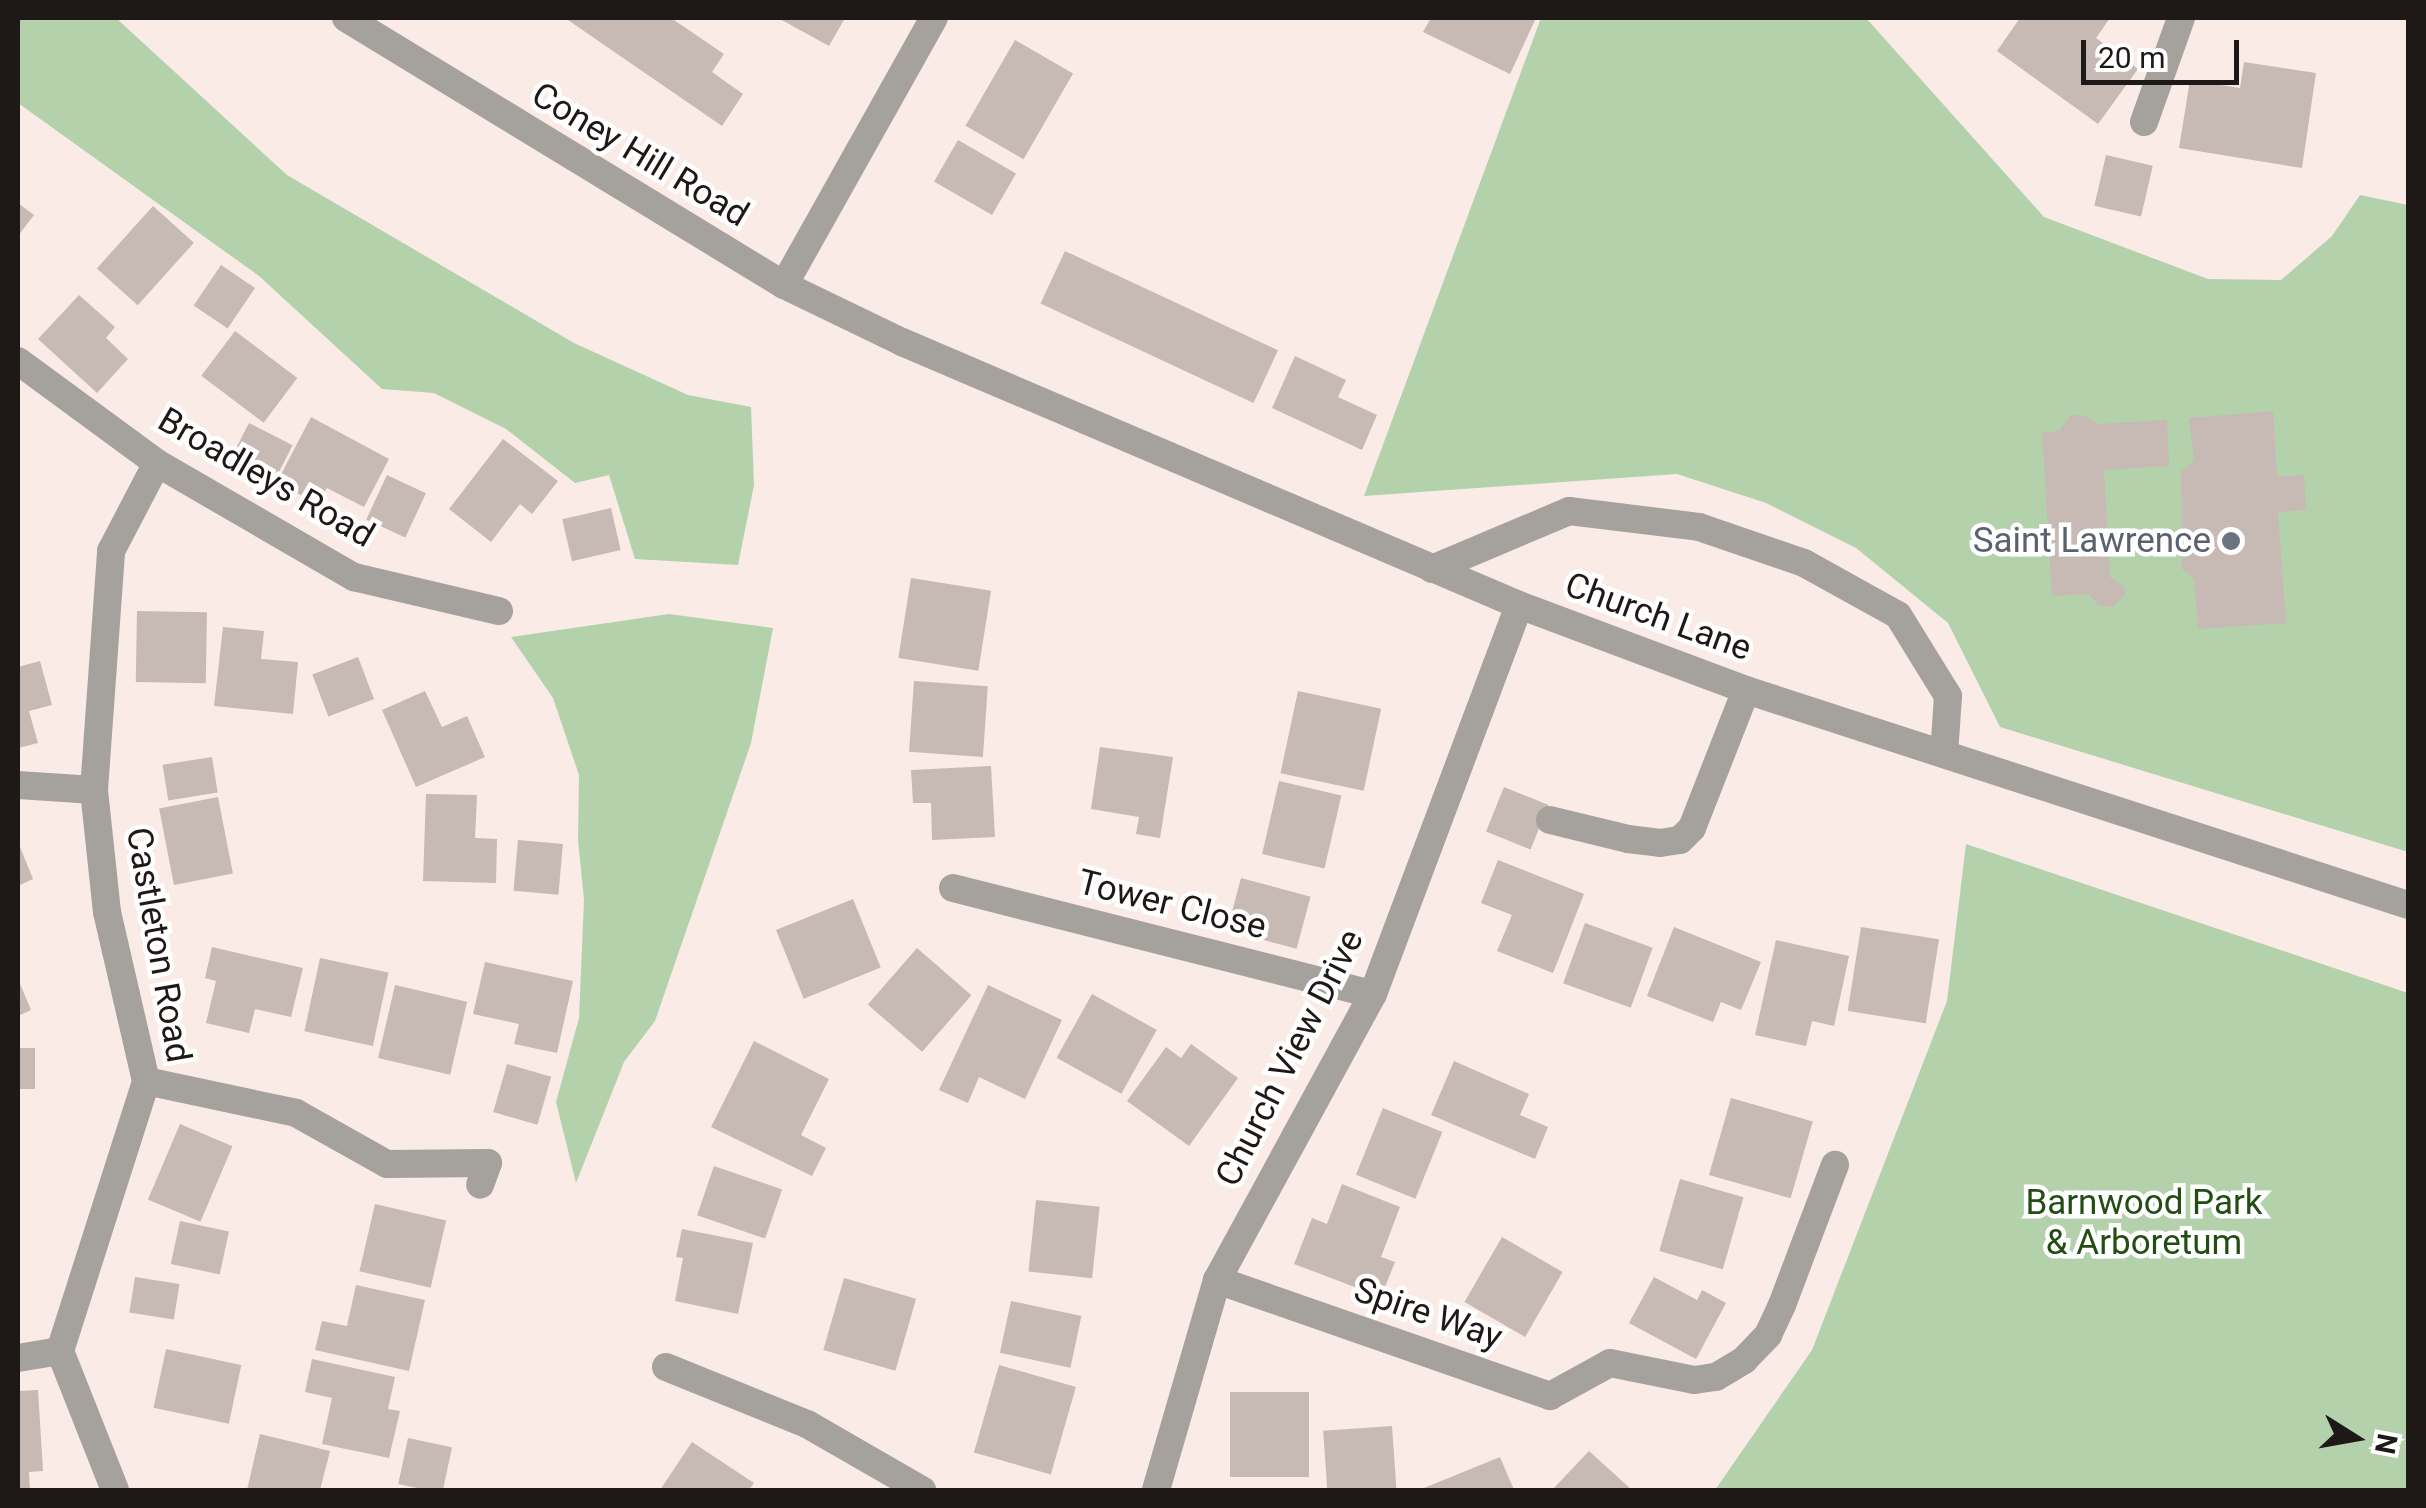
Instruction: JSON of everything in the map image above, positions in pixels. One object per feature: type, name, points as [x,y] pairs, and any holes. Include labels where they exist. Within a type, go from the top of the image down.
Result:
[{"type":"street","name":"Coney Hill Road","points":[[346,18],[784,285],[902,342]]},
{"type":"street","points":[[784,285],[934,18]]},
{"type":"street","points":[[2144,122],[2181,18]]},
{"type":"street","name":"Church Lane","points":[[902,342],[1519,605],[1746,690],[2408,905]]},
{"type":"street","name":"Broadleys Road","points":[[18,361],[157,462],[354,576],[499,611]]},
{"type":"street","name":"Castleton Road","points":[[60,1351],[146,1081],[108,912],[94,790],[110,551],[157,462]]},
{"type":"street","points":[[1432,569],[1570,512],[1699,526],[1804,563],[1898,615],[1948,696],[1944,754]]},
{"type":"street","name":"Church View Drive","points":[[1156,1490],[1217,1280],[1373,994],[1519,605]]},
{"type":"street","points":[[1550,820],[1628,839],[1660,843],[1680,840],[1692,828],[1746,690]]},
{"type":"street","points":[[18,785],[94,790]]},
{"type":"street","name":"Tower Close","points":[[953,888],[1373,994]]},
{"type":"street","points":[[146,1081],[296,1113],[387,1164],[488,1163],[480,1185]]},
{"type":"street","name":"Spire Way","points":[[1217,1280],[1550,1396],[1610,1363],[1694,1380],[1716,1377],[1744,1360],[1768,1335],[1836,1165]]},
{"type":"street","points":[[18,1358],[60,1351],[114,1490]]},
{"type":"street","points":[[666,1366],[807,1424],[922,1490]]},
{"type":"green space","points":[[18,18],[116,18],[287,175],[574,343],[688,395],[751,407],[754,485],[738,565],[635,559],[609,475],[575,483],[506,429],[434,393],[382,389],[259,276],[18,103]]},
{"type":"green space","points":[[1541,18],[1866,18],[2044,217],[2208,279],[2281,280],[2332,236],[2360,195],[2408,205],[2408,852],[2000,727],[1948,623],[1856,548],[1766,503],[1677,474],[1364,496]]},
{"type":"green space","points":[[669,614],[773,628],[751,743],[655,1021],[624,1062],[576,1183],[556,1102],[579,1018],[584,900],[578,840],[579,775],[553,698],[511,637]]},
{"type":"green space","name":"Barnwood Park & Arboretum","points":[[1966,844],[2408,993],[2408,1490],[1715,1490],[1812,1350],[1947,1001]]},
{"type":"building","points":[[565,18],[671,18],[724,54],[712,72],[743,94],[722,126]]},
{"type":"building","points":[[778,18],[845,18],[829,46]]},
{"type":"building","points":[[1431,18],[1536,18],[1510,74],[1423,32]]},
{"type":"building","points":[[2020,18],[2110,18],[2096,38],[2138,69],[2098,124],[1997,51]]},
{"type":"building","points":[[1015,40],[1073,74],[1024,159],[966,126]]},
{"type":"building","points":[[2244,62],[2316,73],[2302,168],[2179,148],[2190,80],[2240,88]]},
{"type":"building","points":[[958,140],[1016,173],[992,215],[934,182]]},
{"type":"building","points":[[2106,155],[2153,166],[2141,216],[2094,206]]},
{"type":"building","points":[[18,203],[34,215],[18,236]]},
{"type":"building","points":[[153,206],[194,243],[138,305],[97,268]]},
{"type":"building","points":[[1065,251],[1278,350],[1253,403],[1040,304]]},
{"type":"building","points":[[221,265],[255,288],[228,329],[194,306]]},
{"type":"building","points":[[79,295],[115,327],[106,338],[128,359],[97,393],[38,339]]},
{"type":"building","points":[[235,331],[297,378],[264,423],[201,376]]},
{"type":"building","points":[[1295,356],[1346,380],[1338,397],[1377,415],[1362,450],[1272,408]]},
{"type":"building","name":"Saint Lawrence","points":[[2273,411],[2277,476],[2304,475],[2306,510],[2278,512],[2286,623],[2198,629],[2194,579],[2182,569],[2181,471],[2194,461],[2189,418]]},
{"type":"building","points":[[2071,415],[2086,416],[2098,424],[2167,420],[2169,466],[2104,470],[2110,577],[2124,587],[2125,595],[2112,607],[2098,605],[2089,594],[2052,596],[2042,433],[2059,431]]},
{"type":"building","points":[[311,417],[389,459],[364,507],[327,488],[317,504],[277,482]]},
{"type":"building","points":[[249,423],[293,445],[272,485],[229,463]]},
{"type":"building","points":[[503,439],[558,481],[532,514],[520,504],[491,542],[449,509]]},
{"type":"building","points":[[387,475],[426,493],[405,538],[366,519]]},
{"type":"building","points":[[611,508],[621,550],[572,561],[562,519]]},
{"type":"building","points":[[911,578],[991,591],[978,671],[898,658]]},
{"type":"building","points":[[137,611],[207,612],[206,683],[136,682]]},
{"type":"building","points":[[223,627],[264,631],[261,659],[298,662],[293,714],[214,706]]},
{"type":"building","points":[[358,657],[374,699],[328,717],[312,675]]},
{"type":"building","points":[[40,661],[52,705],[29,711],[38,743],[18,748],[18,667]]},
{"type":"building","points":[[914,681],[988,686],[983,757],[909,752]]},
{"type":"building","points":[[425,691],[442,727],[467,716],[485,757],[416,787],[382,710]]},
{"type":"building","points":[[1298,691],[1381,709],[1364,791],[1281,773]]},
{"type":"building","points":[[1100,747],[1173,757],[1160,838],[1136,834],[1139,817],[1091,809]]},
{"type":"building","points":[[212,757],[218,793],[168,800],[163,765]]},
{"type":"building","points":[[991,766],[995,837],[932,840],[931,803],[913,803],[911,770]]},
{"type":"building","points":[[1279,781],[1341,795],[1324,868],[1262,854]]},
{"type":"building","points":[[1504,787],[1549,805],[1531,849],[1486,832]]},
{"type":"building","points":[[426,794],[477,795],[475,838],[497,839],[496,883],[423,881]]},
{"type":"building","points":[[218,797],[233,874],[174,885],[159,808]]},
{"type":"building","points":[[518,840],[563,844],[558,895],[514,891]]},
{"type":"building","points":[[18,842],[33,879],[18,886]]},
{"type":"building","points":[[1498,860],[1584,894],[1553,973],[1497,951],[1512,915],[1481,903]]},
{"type":"building","points":[[1241,878],[1311,897],[1297,949],[1227,930]]},
{"type":"building","points":[[853,899],[881,968],[804,999],[776,930]]},
{"type":"building","points":[[1585,923],[1653,948],[1631,1008],[1563,983]]},
{"type":"building","points":[[1674,927],[1761,962],[1741,1010],[1721,1002],[1713,1022],[1647,996]]},
{"type":"building","points":[[1861,927],[1939,939],[1926,1023],[1848,1011]]},
{"type":"building","points":[[1776,940],[1849,956],[1834,1026],[1812,1021],[1806,1046],[1755,1035]]},
{"type":"building","points":[[212,947],[303,968],[291,1017],[255,1009],[249,1033],[206,1023],[216,981],[205,978]]},
{"type":"building","points":[[917,948],[971,995],[922,1052],[868,1005]]},
{"type":"building","points":[[320,958],[388,973],[373,1046],[304,1031]]},
{"type":"building","points":[[485,962],[573,981],[557,1053],[514,1044],[519,1024],[473,1014]]},
{"type":"building","points":[[18,979],[31,1010],[18,1016]]},
{"type":"building","points":[[395,985],[467,1002],[450,1075],[378,1058]]},
{"type":"building","points":[[988,985],[1062,1020],[1025,1099],[979,1077],[968,1103],[939,1090]]},
{"type":"building","points":[[1092,994],[1157,1030],[1121,1094],[1057,1058]]},
{"type":"building","points":[[754,1041],[829,1079],[801,1135],[826,1148],[812,1176],[711,1127]]},
{"type":"building","points":[[1191,1044],[1238,1078],[1189,1146],[1127,1101],[1166,1047],[1181,1058]]},
{"type":"building","points":[[18,1048],[35,1048],[35,1089],[18,1089]]},
{"type":"building","points":[[1454,1061],[1529,1094],[1520,1115],[1548,1127],[1535,1159],[1431,1115]]},
{"type":"building","points":[[507,1064],[551,1077],[537,1125],[493,1112]]},
{"type":"building","points":[[1731,1098],[1813,1121],[1791,1198],[1709,1175]]},
{"type":"building","points":[[1383,1108],[1442,1132],[1415,1199],[1356,1175]]},
{"type":"building","points":[[180,1124],[232,1146],[200,1222],[148,1199]]},
{"type":"building","points":[[714,1166],[782,1189],[765,1239],[697,1215]]},
{"type":"building","points":[[1680,1179],[1743,1197],[1723,1269],[1659,1251]]},
{"type":"building","points":[[1342,1184],[1400,1207],[1381,1257],[1395,1262],[1381,1297],[1294,1264],[1312,1218],[1327,1224]]},
{"type":"building","points":[[1036,1200],[1100,1207],[1092,1278],[1028,1272]]},
{"type":"building","points":[[375,1204],[446,1220],[431,1288],[359,1271]]},
{"type":"building","points":[[180,1221],[229,1231],[220,1274],[171,1264]]},
{"type":"building","points":[[682,1229],[753,1243],[738,1314],[675,1301],[683,1258],[676,1257]]},
{"type":"building","points":[[1502,1237],[1563,1272],[1525,1337],[1464,1302]]},
{"type":"building","points":[[135,1277],[179,1284],[174,1320],[129,1313]]},
{"type":"building","points":[[1654,1277],[1697,1300],[1702,1290],[1726,1303],[1696,1359],[1629,1323]]},
{"type":"building","points":[[844,1278],[916,1299],[895,1371],[823,1350]]},
{"type":"building","points":[[356,1285],[425,1300],[409,1371],[315,1350],[322,1321],[347,1326]]},
{"type":"building","points":[[1011,1301],[1081,1316],[1070,1368],[1000,1353]]},
{"type":"building","points":[[166,1349],[241,1365],[229,1424],[154,1408]]},
{"type":"building","points":[[312,1359],[395,1377],[388,1409],[400,1411],[389,1458],[322,1444],[332,1398],[305,1392]]},
{"type":"building","points":[[999,1365],[1076,1387],[1051,1475],[974,1452]]},
{"type":"building","points":[[38,1390],[43,1471],[29,1472],[30,1490],[18,1490],[18,1391]]},
{"type":"building","points":[[1230,1392],[1309,1392],[1309,1477],[1230,1477]]},
{"type":"building","points":[[1392,1426],[1396,1490],[1327,1490],[1323,1431]]},
{"type":"building","points":[[260,1434],[330,1451],[320,1490],[247,1490]]},
{"type":"building","points":[[408,1438],[452,1447],[443,1490],[398,1484]]},
{"type":"building","points":[[692,1442],[754,1483],[749,1490],[660,1490]]},
{"type":"building","points":[[1589,1451],[1632,1490],[1552,1490]]},
{"type":"building","points":[[1500,1457],[1514,1490],[1419,1490]]},
{"type":"place","name":"Saint Lawrence","points":[[2231,541]]}]
